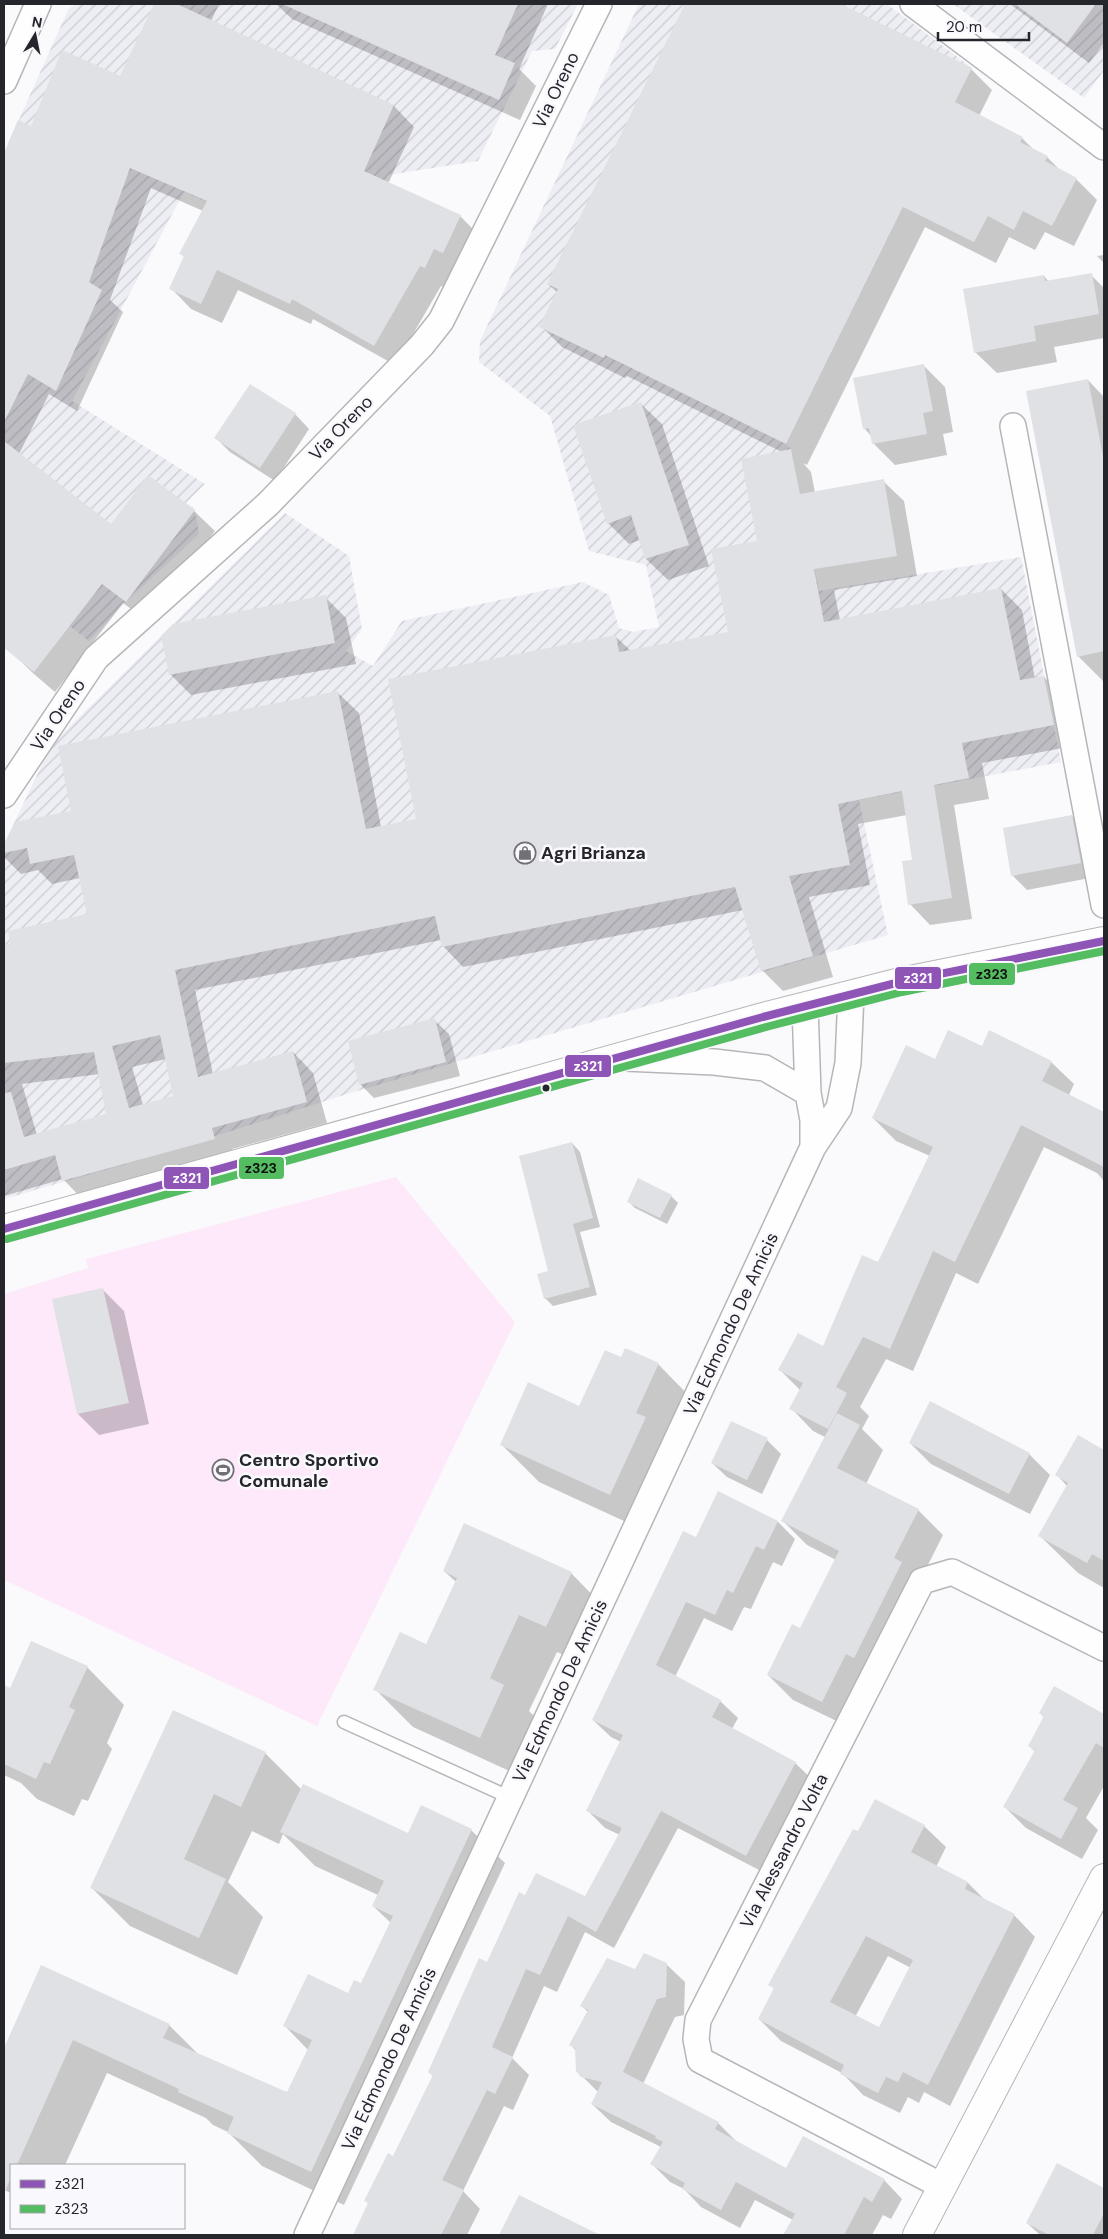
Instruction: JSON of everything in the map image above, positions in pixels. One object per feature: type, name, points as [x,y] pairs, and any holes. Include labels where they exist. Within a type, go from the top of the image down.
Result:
[{"type":"main road","points":[[4,1229],[851,994],[900,982],[1098,944]]},
{"type":"main road","points":[[917,2235],[1104,1878]]},
{"type":"street","points":[[4,81],[38,4]]},
{"type":"street","name":"Via Oreno","points":[[4,795],[96,658],[268,504],[422,345],[441,321],[599,4]]},
{"type":"street","points":[[913,4],[1104,147]]},
{"type":"street","points":[[1013,426],[1104,905]]},
{"type":"street","name":"Via Edmondo De Amicis","points":[[307,2235],[813,1147],[838,1108],[848,1063],[851,994]]},
{"type":"street","name":"Via Edmondo De Amicis","points":[[805,1006],[808,1092],[813,1120],[813,1147]]},
{"type":"street","points":[[616,1058],[714,1062],[765,1068],[808,1092]]},
{"type":"street","name":"Via Alessandro Volta","points":[[942,2186],[700,2060],[696,2039],[698,2020],[922,1581],[952,1572],[1104,1648]]},
{"type":"lane","points":[[344,1722],[511,1798]]},
{"type":"shaded area","points":[[76,4],[578,4],[555,49],[532,51],[478,161],[388,175],[344,262],[184,192],[72,401],[205,484],[186,503],[195,509],[199,534],[126,602],[89,641],[4,574],[4,153],[69,8]]},
{"type":"shaded area","points":[[639,4],[887,4],[972,68],[786,444],[791,449],[819,591],[1021,557],[1061,762],[859,800],[888,935],[347,1094],[143,1159],[4,1199],[4,844],[52,744],[285,513],[349,556],[362,629],[346,651],[373,666],[402,621],[583,582],[609,595],[619,628],[633,632],[659,627],[646,565],[589,551],[550,416],[479,362],[480,341]]},
{"type":"shaded area","points":[[953,4],[1104,4],[1104,70],[1084,98]]},
{"type":"shaded area","name":"Centro Sportivo Comunale","points":[[396,1177],[515,1322],[317,1726],[4,1580],[4,1294],[88,1268],[86,1259]]},
{"type":"building","points":[[154,4],[177,4],[394,105],[364,171],[461,215],[443,253],[434,249],[425,268],[420,266],[374,346],[292,299],[290,304],[217,270],[201,304],[169,289],[184,256],[179,254],[207,201],[130,168],[89,282],[102,290],[56,391],[28,374],[4,422],[4,153],[18,120],[31,126],[62,50],[120,76]]},
{"type":"building","points":[[282,4],[518,4],[495,55],[515,63],[499,100]]},
{"type":"building","points":[[685,4],[841,4],[972,68],[955,102],[1023,137],[1020,142],[1048,156],[1045,161],[1077,178],[1052,226],[1023,211],[1014,230],[988,216],[974,242],[903,207],[786,444],[605,355],[604,358],[539,327],[558,289],[547,284]]},
{"type":"building","points":[[1015,4],[1096,4],[1067,43]]},
{"type":"building","points":[[1092,273],[1099,314],[1034,326],[1036,341],[974,353],[963,289],[1044,275],[1045,281]]},
{"type":"building","points":[[924,364],[933,411],[923,413],[927,434],[872,444],[869,428],[863,429],[853,378]]},
{"type":"building","points":[[1088,379],[1104,461],[1104,651],[1077,657],[1026,391]]},
{"type":"building","points":[[250,384],[296,413],[260,468],[214,438]]},
{"type":"building","points":[[641,402],[689,545],[645,559],[631,515],[607,524],[573,425]]},
{"type":"building","points":[[4,441],[111,524],[148,475],[195,510],[126,602],[102,584],[34,672],[4,648]]},
{"type":"building","points":[[791,449],[800,494],[884,479],[897,556],[814,569],[824,622],[1001,588],[1020,680],[1044,676],[1054,725],[962,743],[969,778],[934,785],[952,898],[908,905],[902,861],[912,860],[902,791],[838,804],[850,865],[789,876],[813,956],[761,971],[735,887],[442,947],[435,916],[175,970],[198,1077],[293,1051],[307,1102],[212,1128],[215,1139],[62,1181],[55,1155],[4,1170],[4,1093],[11,1092],[24,1137],[106,1114],[94,1052],[4,1063],[4,945],[11,944],[8,931],[87,914],[74,855],[30,864],[27,848],[4,853],[4,844],[15,822],[71,811],[58,746],[338,691],[366,829],[416,819],[388,679],[616,635],[619,652],[728,632],[711,549],[757,541],[741,459]],"holes":[[[160,1035],[173,1096],[129,1108],[112,1046]]]},
{"type":"building","points":[[326,595],[335,643],[169,675],[161,636],[173,624]]},
{"type":"building","points":[[1072,815],[1081,863],[1011,876],[1003,828]]},
{"type":"building","points":[[435,1018],[446,1062],[359,1085],[348,1041]]},
{"type":"building","points":[[948,1030],[982,1046],[989,1030],[1052,1061],[1042,1081],[1104,1112],[1104,1167],[1021,1125],[955,1262],[933,1251],[890,1349],[863,1337],[836,1387],[847,1393],[828,1429],[789,1409],[803,1383],[778,1370],[798,1333],[823,1346],[862,1255],[878,1262],[933,1147],[872,1118],[906,1045],[935,1059]]},
{"type":"building","points":[[572,1142],[593,1218],[573,1224],[590,1287],[544,1299],[537,1274],[548,1271],[519,1156]]},
{"type":"building","points":[[638,1178],[672,1195],[660,1218],[627,1202]]},
{"type":"building","points":[[103,1288],[129,1403],[77,1414],[52,1299]]},
{"type":"building","points":[[625,1348],[659,1363],[636,1413],[646,1417],[610,1495],[500,1445],[528,1382],[579,1406],[605,1350],[621,1357]]},
{"type":"building","points":[[930,1401],[1030,1453],[1009,1494],[909,1443]]},
{"type":"building","points":[[837,1413],[860,1425],[837,1468],[919,1509],[894,1558],[902,1562],[854,1658],[846,1654],[822,1702],[767,1675],[792,1624],[800,1628],[839,1551],[781,1521]]},
{"type":"building","points":[[731,1421],[768,1438],[747,1480],[711,1463]]},
{"type":"building","points":[[1078,1435],[1104,1450],[1104,1561],[1092,1554],[1087,1563],[1038,1536],[1068,1483],[1055,1475]]},
{"type":"building","points":[[718,1491],[778,1521],[764,1550],[756,1546],[733,1593],[727,1590],[715,1615],[686,1602],[656,1665],[721,1700],[712,1717],[796,1762],[746,1856],[661,1811],[596,1932],[568,1916],[540,1975],[526,1969],[492,2047],[513,2057],[495,2094],[487,2090],[442,2180],[464,2190],[441,2235],[353,2235],[368,2203],[364,2201],[388,2153],[393,2156],[433,2075],[428,2072],[479,1958],[487,1962],[519,1892],[525,1895],[536,1873],[585,1896],[622,1828],[586,1811],[623,1735],[592,1720],[683,1531],[696,1537]]},
{"type":"building","points":[[464,1523],[572,1572],[546,1627],[519,1615],[490,1678],[504,1685],[480,1738],[373,1690],[400,1632],[426,1644],[457,1578],[443,1571]]},
{"type":"building","points":[[31,1641],[88,1666],[69,1707],[75,1710],[50,1764],[44,1762],[36,1779],[4,1764],[4,1685],[10,1688]]},
{"type":"building","points":[[1054,1686],[1104,1714],[1104,1748],[1096,1743],[1063,1800],[1078,1808],[1061,1839],[1003,1807],[1035,1750],[1028,1746],[1044,1716],[1039,1713]]},
{"type":"building","points":[[173,1710],[266,1752],[241,1807],[214,1794],[184,1859],[226,1879],[199,1938],[90,1888]]},
{"type":"building","points":[[303,1784],[408,1833],[421,1805],[472,1829],[311,2172],[227,2133],[234,2117],[178,2092],[179,2089],[73,2040],[17,2164],[10,2164],[10,2179],[4,2194],[4,2048],[41,1965],[170,2024],[163,2038],[287,2092],[312,2040],[283,2026],[308,1974],[348,1993],[354,1980],[361,1983],[393,1916],[372,1906],[384,1881],[280,1832]]},
{"type":"building","points":[[875,1799],[925,1825],[911,1852],[968,1882],[965,1889],[1015,1914],[928,2085],[903,2072],[898,2082],[886,2077],[878,2093],[840,2074],[844,2065],[758,2019],[774,1988],[768,1985],[853,1829],[858,1831]],"holes":[[[866,1936],[913,1960],[879,2027],[830,2002]]]},
{"type":"building","points":[[644,1953],[667,1963],[666,1997],[657,1999],[623,2072],[719,2122],[715,2129],[786,2168],[803,2136],[885,2179],[872,2202],[864,2197],[844,2235],[783,2235],[795,2214],[736,2182],[721,2210],[682,2189],[685,2183],[650,2164],[663,2142],[655,2138],[656,2136],[591,2104],[602,2082],[581,2077],[576,2071],[575,2048],[569,2045],[588,2010],[580,2006],[607,1958],[635,1969]]},
{"type":"building","points":[[1057,2163],[1104,2188],[1104,2213],[1093,2235],[1049,2235],[1026,2223]]},
{"type":"building","points":[[519,2195],[600,2235],[499,2235]]},
{"type":"transit line","name":"z321","points":[[4,1229],[763,1017],[900,982],[1104,941]]},
{"type":"transit line","name":"z323","points":[[7,1239],[766,1027],[902,992],[1104,951]]},
{"type":"place","name":"Agri Brianza","points":[[525,853]]},
{"type":"place","name":"Centro Sportivo Comunale","points":[[223,1470]]}]
